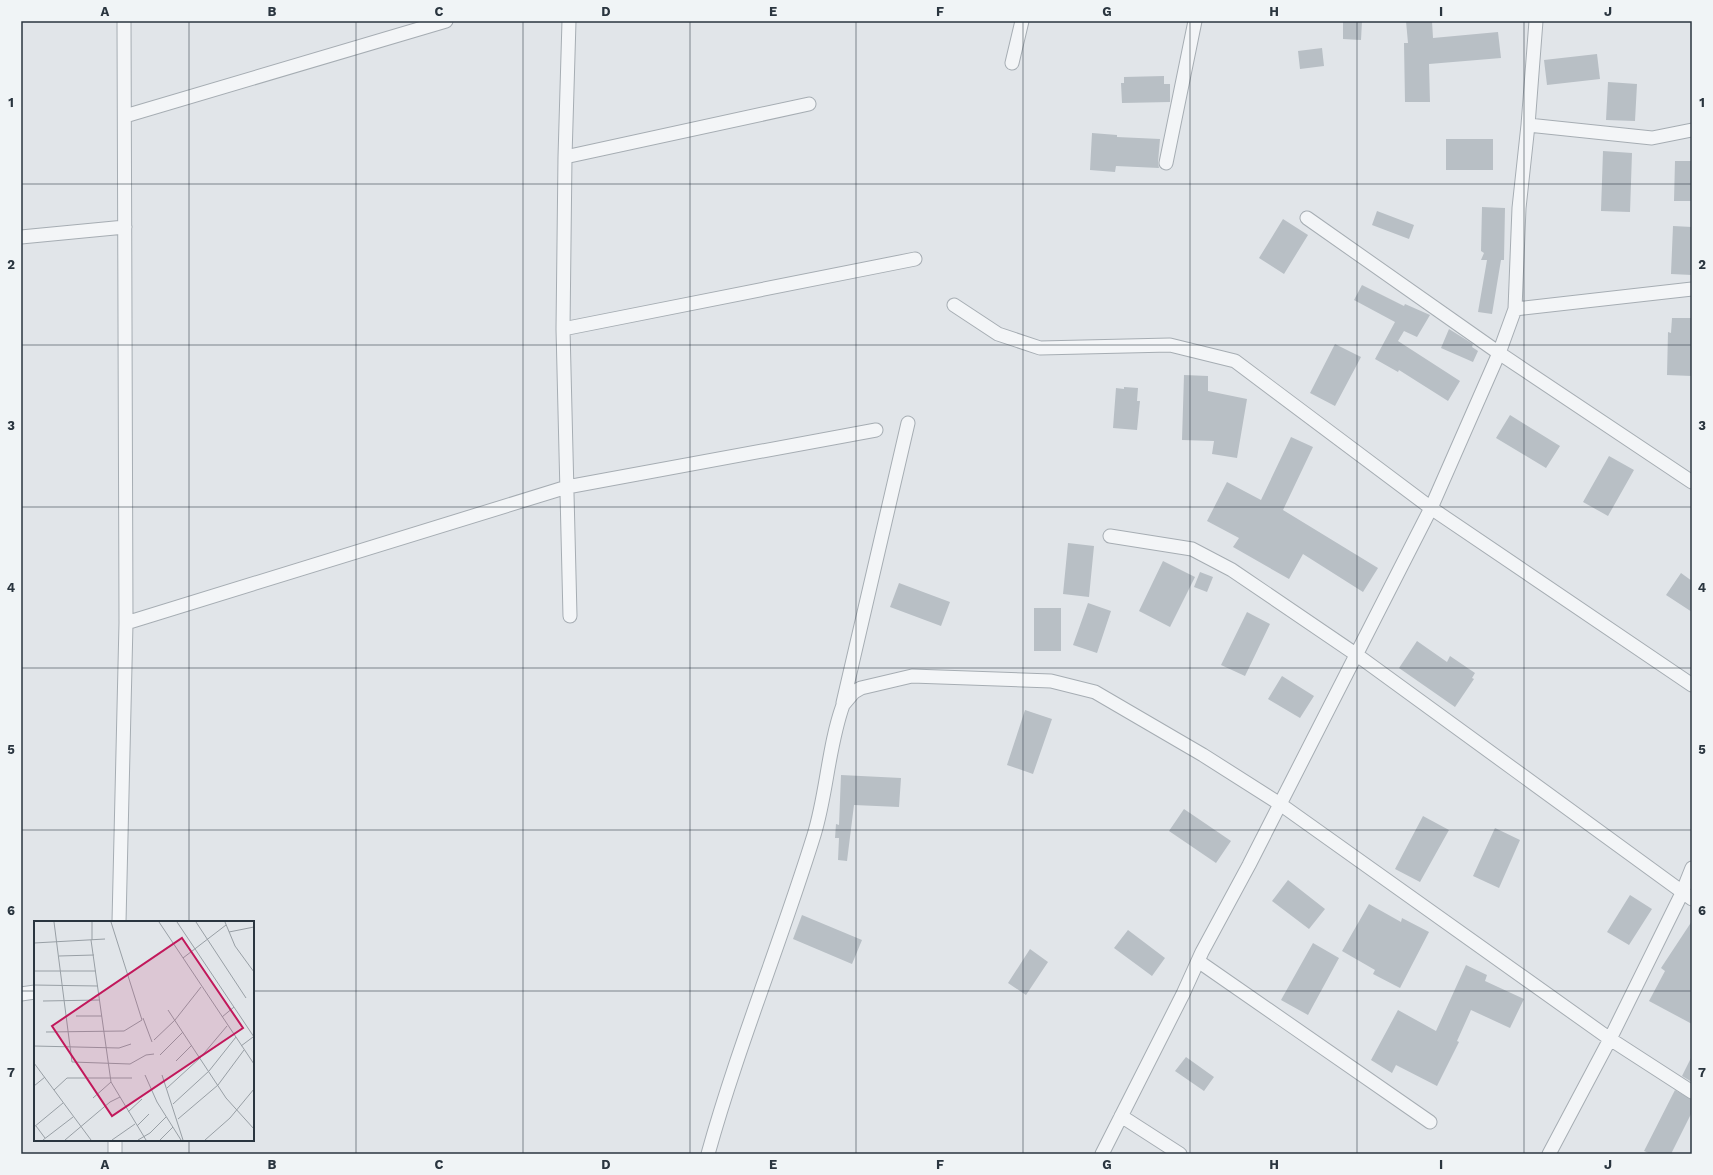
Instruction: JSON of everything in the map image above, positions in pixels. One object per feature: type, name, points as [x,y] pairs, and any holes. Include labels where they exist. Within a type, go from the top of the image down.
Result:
[{"type":"street","points":[[119,921],[126,623],[124,21]]},
{"type":"street","points":[[125,116],[446,21]]},
{"type":"street","points":[[569,21],[565,157],[563,330],[570,616]]},
{"type":"street","points":[[1012,63],[1022,21]]},
{"type":"street","points":[[1166,163],[1195,21]]},
{"type":"street","points":[[1102,1154],[1183,994],[1198,961],[1357,655],[1431,508],[1499,353],[1516,309],[1519,208],[1528,125],[1536,21]]},
{"type":"street","points":[[565,157],[809,104]]},
{"type":"street","points":[[1528,125],[1652,138],[1692,130]]},
{"type":"street","points":[[1307,218],[1499,353],[1692,482]]},
{"type":"street","points":[[21,237],[125,227]]},
{"type":"street","points":[[563,330],[915,259]]},
{"type":"street","points":[[1516,309],[1692,289]]},
{"type":"street","points":[[954,305],[998,334],[1040,348],[1170,345],[1235,361],[1431,508],[1692,685]]},
{"type":"street","points":[[708,1154],[722,1106],[793,904],[815,831],[908,423]]},
{"type":"street","points":[[126,623],[567,487],[876,430]]},
{"type":"street","points":[[1110,536],[1192,549],[1232,570],[1357,655],[1687,896]]},
{"type":"street","points":[[843,705],[854,692],[861,688],[912,676],[1051,680],[1095,692],[1203,755],[1280,804],[1610,1039],[1692,1092]]},
{"type":"street","points":[[1549,1154],[1687,896],[1692,868]]},
{"type":"street","points":[[1198,961],[1430,1122]]},
{"type":"street","points":[[21,994],[34,992]]},
{"type":"street","points":[[1121,1116],[1180,1154]]},
{"type":"street","points":[[115,1141],[115,1154]]},
{"type":"building","points":[[1343,21],[1362,21],[1361,40],[1343,39]]},
{"type":"building","points":[[1406,21],[1432,21],[1433,38],[1498,32],[1501,58],[1429,64],[1430,102],[1405,102],[1404,43],[1408,43]]},
{"type":"building","points":[[1322,48],[1324,66],[1300,69],[1298,51]]},
{"type":"building","points":[[1597,54],[1600,79],[1547,85],[1544,60]]},
{"type":"building","points":[[1164,76],[1164,84],[1170,84],[1170,102],[1122,103],[1121,83],[1124,83],[1124,77]]},
{"type":"building","points":[[1608,82],[1637,84],[1635,121],[1606,120]]},
{"type":"building","points":[[1092,133],[1117,135],[1117,137],[1160,139],[1158,162],[1159,168],[1116,166],[1115,172],[1090,170]]},
{"type":"building","points":[[1446,139],[1493,139],[1493,170],[1446,170]]},
{"type":"building","points":[[1603,151],[1632,153],[1630,212],[1601,211]]},
{"type":"building","points":[[1675,161],[1692,161],[1692,201],[1674,201]]},
{"type":"building","points":[[1482,207],[1505,208],[1504,260],[1501,260],[1492,314],[1478,312],[1487,260],[1481,260],[1484,253],[1481,251]]},
{"type":"building","points":[[1377,211],[1414,225],[1409,239],[1372,225]]},
{"type":"building","points":[[1283,219],[1308,235],[1284,274],[1259,258]]},
{"type":"building","points":[[1673,226],[1692,227],[1692,275],[1671,274]]},
{"type":"building","points":[[1362,285],[1404,306],[1405,304],[1430,315],[1417,337],[1404,331],[1398,341],[1460,381],[1448,401],[1399,370],[1398,372],[1375,359],[1395,322],[1354,300]]},
{"type":"building","points":[[1672,318],[1692,318],[1692,376],[1667,375],[1668,332],[1671,333]]},
{"type":"building","points":[[1449,329],[1473,344],[1472,347],[1478,351],[1473,362],[1441,348]]},
{"type":"building","points":[[1335,344],[1361,357],[1335,406],[1310,393]]},
{"type":"building","points":[[1184,375],[1208,376],[1208,391],[1247,399],[1237,458],[1212,454],[1214,441],[1182,440]]},
{"type":"building","points":[[1124,387],[1138,388],[1137,401],[1140,401],[1137,430],[1113,428],[1116,388],[1124,389]]},
{"type":"building","points":[[1510,415],[1560,446],[1546,468],[1496,438]]},
{"type":"building","points":[[1291,437],[1313,447],[1283,510],[1378,568],[1363,592],[1303,554],[1289,579],[1233,547],[1239,538],[1207,521],[1227,482],[1261,500]]},
{"type":"building","points":[[1609,456],[1634,470],[1608,516],[1583,502]]},
{"type":"building","points":[[1068,543],[1094,546],[1089,597],[1063,594]]},
{"type":"building","points":[[1163,561],[1195,577],[1170,627],[1139,611]]},
{"type":"building","points":[[1200,572],[1213,577],[1207,592],[1194,587]]},
{"type":"building","points":[[1681,573],[1692,581],[1692,612],[1666,595]]},
{"type":"building","points":[[899,583],[950,602],[941,626],[890,607]]},
{"type":"building","points":[[1088,603],[1111,611],[1097,653],[1073,645]]},
{"type":"building","points":[[1034,608],[1061,608],[1061,651],[1034,651]]},
{"type":"building","points":[[1247,612],[1270,624],[1245,676],[1221,665]]},
{"type":"building","points":[[1417,641],[1447,662],[1450,656],[1475,673],[1472,678],[1474,679],[1455,707],[1399,668]]},
{"type":"building","points":[[1282,676],[1314,696],[1300,718],[1268,699]]},
{"type":"building","points":[[1025,710],[1052,719],[1033,774],[1007,765]]},
{"type":"building","points":[[841,775],[901,778],[899,807],[854,805],[847,861],[838,860],[839,838],[835,838],[836,824],[839,825]]},
{"type":"building","points":[[1184,809],[1231,841],[1216,863],[1169,831]]},
{"type":"building","points":[[1423,816],[1449,830],[1420,882],[1395,869]]},
{"type":"building","points":[[1495,828],[1520,840],[1499,888],[1473,876]]},
{"type":"building","points":[[1288,880],[1325,909],[1309,929],[1272,901]]},
{"type":"building","points":[[1630,895],[1652,909],[1629,945],[1607,932]]},
{"type":"building","points":[[1369,904],[1401,922],[1402,918],[1429,932],[1400,988],[1373,974],[1375,970],[1342,951]]},
{"type":"building","points":[[802,915],[862,940],[852,964],[793,939]]},
{"type":"building","points":[[1692,921],[1692,1024],[1649,1001],[1665,971],[1661,968]]},
{"type":"building","points":[[1128,930],[1165,958],[1152,976],[1114,948]]},
{"type":"building","points":[[1313,943],[1339,958],[1308,1015],[1281,1000]]},
{"type":"building","points":[[1030,949],[1048,962],[1026,995],[1008,983]]},
{"type":"building","points":[[1466,965],[1487,975],[1485,981],[1524,999],[1510,1028],[1471,1010],[1457,1041],[1459,1042],[1437,1086],[1396,1065],[1392,1073],[1371,1060],[1398,1010],[1436,1031]]},
{"type":"building","points":[[1692,1056],[1692,1082],[1682,1076]]},
{"type":"building","points":[[1186,1057],[1214,1077],[1204,1091],[1175,1071]]},
{"type":"building","points":[[1675,1090],[1692,1100],[1692,1112],[1671,1154],[1651,1154],[1644,1151]]}]
